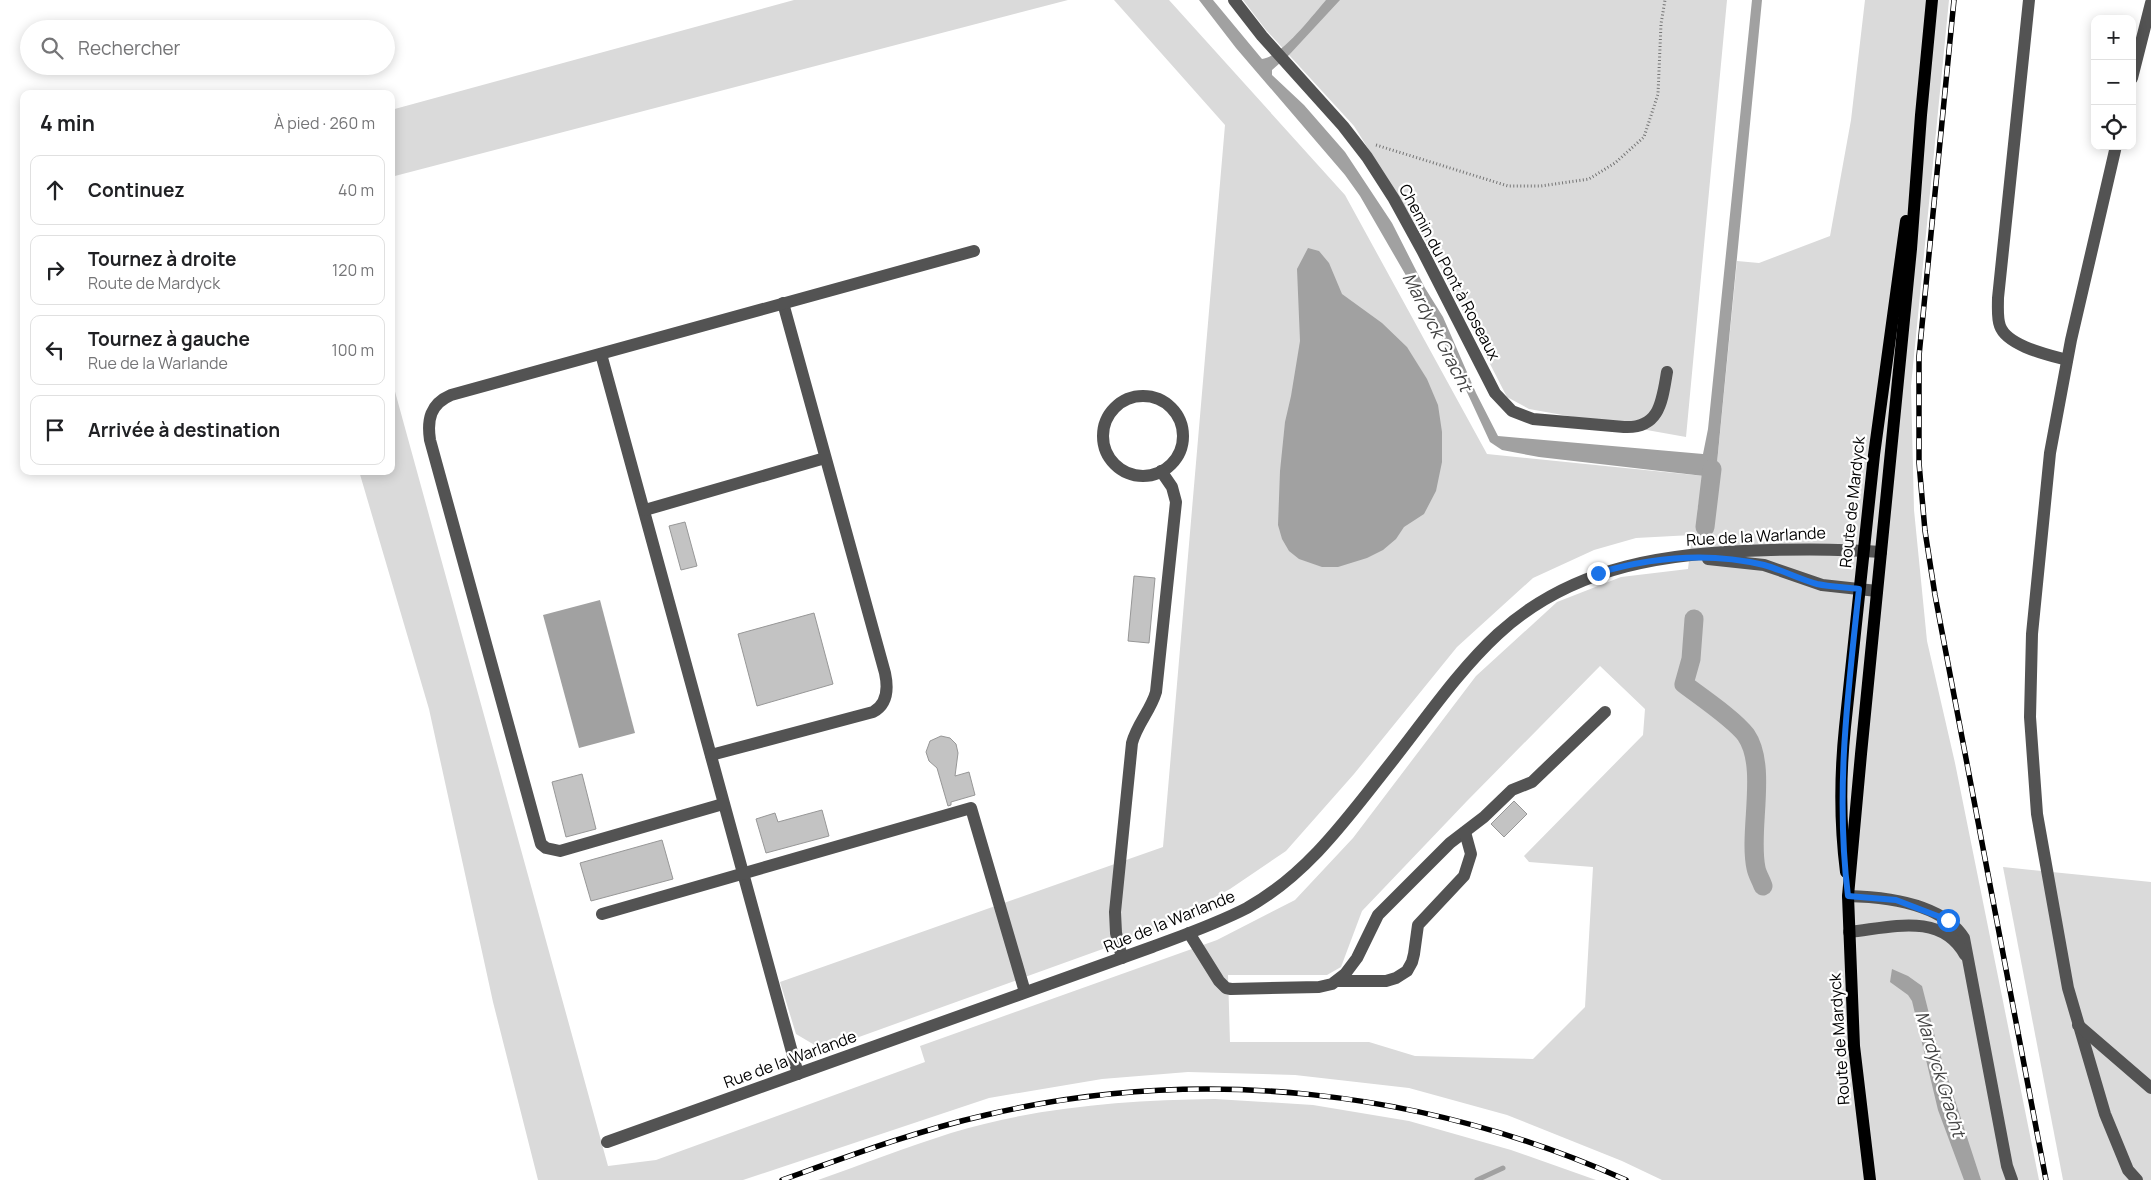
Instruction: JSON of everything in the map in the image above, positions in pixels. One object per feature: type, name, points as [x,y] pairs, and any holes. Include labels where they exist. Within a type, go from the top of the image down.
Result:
[{"type":"main road","name":"Route de Mardyck","points":[[1870,1180],[1857,1075],[1848,896],[1842,844],[1842,765],[1874,455],[1920,115],[1932,0]]},
{"type":"main road","name":"Route de Mardyck","points":[[1848,896],[1911,249],[1920,115]]},
{"type":"street","name":"Chemin du Pont à Roseaux","points":[[1234,0],[1272,48],[1352,137],[1367,157],[1397,204],[1495,393],[1512,411],[1533,419],[1639,427],[1650,420],[1658,411],[1667,372]]},
{"type":"street","points":[[2029,0],[1998,298],[1999,319],[2004,332],[2020,344],[2067,360]]},
{"type":"street","points":[[2136,62],[2151,3]]},
{"type":"street","points":[[2115,150],[2067,360],[2045,486],[2031,652],[2030,734],[2035,795],[2042,846],[2064,970],[2078,1025],[2111,1130],[2128,1170],[2137,1180]]},
{"type":"street","points":[[723,804],[560,851],[546,848],[541,844],[433,450],[429,422],[434,407],[444,398],[974,250]]},
{"type":"street","points":[[710,755],[873,712],[878,709],[885,698],[886,673],[783,303]]},
{"type":"street","points":[[601,354],[798,1074]]},
{"type":"street","points":[[1144,396],[1157,398],[1169,405],[1177,415],[1182,427],[1182,446],[1176,458],[1161,471],[1149,475],[1130,473],[1113,462],[1106,451],[1105,425],[1115,408],[1125,400],[1144,396]]},
{"type":"street","points":[[644,510],[825,458]]},
{"type":"street","points":[[1122,958],[1116,933],[1115,917],[1132,749],[1137,728],[1156,692],[1176,498],[1172,487],[1161,471]]},
{"type":"street","name":"Rue de la Warlande","points":[[607,1142],[1122,958],[1189,933],[1250,906],[1285,883],[1329,840],[1462,672],[1496,636],[1514,621],[1560,592],[1598,573],[1627,565],[1730,550],[1842,548],[1881,552]]},
{"type":"street","name":"Rue de la Warlande","points":[[1663,559],[1716,559],[1756,564],[1787,572],[1822,585],[1877,591]]},
{"type":"street","points":[[1337,981],[1354,962],[1382,910],[1450,843],[1512,790],[1532,782],[1605,712]]},
{"type":"street","points":[[602,914],[971,808],[1025,992]]},
{"type":"street","points":[[1189,933],[1219,981],[1231,989],[1319,987],[1337,981],[1386,981],[1396,978],[1407,971],[1412,962],[1418,925],[1464,876],[1470,854],[1465,832]]},
{"type":"street","points":[[1848,896],[1896,900],[1943,918],[1954,925],[1964,938],[2007,1166],[2012,1180]]},
{"type":"street","points":[[1849,932],[1916,925],[1935,928],[1946,934],[1956,943],[1971,969]]},
{"type":"street","points":[[2078,1025],[2151,1088]]},
{"type":"path","points":[[1352,137],[1508,186],[1541,186],[1589,179],[1615,163],[1644,137],[1658,94],[1661,24],[1665,0]]},
{"type":"shaded area","points":[[794,0],[1068,0],[395,176],[395,109]]},
{"type":"shaded area","points":[[1114,0],[1169,0],[1345,195],[1487,454],[1704,476],[1697,512],[1702,495],[1714,494],[1737,261],[1759,263],[1830,236],[1851,120],[1865,0],[1949,0],[1911,386],[1914,510],[1927,641],[1955,763],[2039,1180],[1662,1180],[1622,1161],[1507,1115],[1409,1088],[1295,1075],[1188,1072],[1102,1079],[989,1098],[743,1180],[538,1180],[493,1002],[429,709],[360,475],[395,475],[395,392],[608,1166],[656,1160],[925,1062],[920,1046],[1217,940],[1295,900],[1353,838],[1476,676],[1557,602],[1621,577],[1688,569],[1692,535],[1636,538],[1594,550],[1533,578],[1457,647],[1354,774],[1286,851],[1230,889],[1150,932],[823,1050],[796,1034],[780,982],[1163,847],[1225,125]],"holes":[[[1600,666],[1645,709],[1643,735],[1524,856],[1529,862],[1593,867],[1585,1007],[1533,1059],[1415,1056],[1369,1042],[1230,1042],[1228,975],[1327,975],[1341,967],[1362,911]]]},
{"type":"shaded area","points":[[1243,0],[1727,0],[1686,437],[1529,409],[1507,397],[1431,249],[1354,126],[1266,30]]},
{"type":"shaded area","points":[[2003,867],[2151,882],[2151,1180],[2063,1180]]},
{"type":"shaded area","points":[[1215,1099],[1313,1105],[1409,1121],[1511,1150],[1596,1180],[818,1180],[951,1133],[1016,1117],[1115,1103]]},
{"type":"water","points":[[1199,0],[1213,0],[1262,59],[1270,57],[1287,43],[1326,0],[1340,0],[1289,55],[1272,70],[1272,75],[1304,105],[1345,152],[1392,223],[1425,288],[1443,317],[1476,393],[1498,436],[1703,454],[1708,429],[1752,0],[1762,0],[1714,494],[1702,495],[1704,476],[1539,457],[1502,450],[1490,442],[1441,336],[1360,196],[1345,175],[1236,48]]},
{"type":"water","points":[[1308,248],[1319,251],[1329,263],[1342,294],[1382,323],[1407,347],[1427,379],[1438,405],[1442,432],[1442,462],[1436,491],[1424,514],[1404,527],[1396,539],[1383,550],[1367,558],[1338,567],[1322,567],[1299,559],[1289,551],[1282,539],[1278,525],[1280,471],[1285,422],[1300,341],[1297,269]]},
{"type":"water","points":[[600,600],[635,733],[579,748],[543,615]]},
{"type":"water","points":[[1892,969],[1908,976],[1922,986],[1937,1045],[1981,1180],[1964,1180],[1938,1110],[1912,1001],[1908,995],[1890,982]]},
{"type":"building","points":[[685,522],[697,566],[681,570],[669,526]]},
{"type":"building","points":[[1134,576],[1155,578],[1149,643],[1128,641]]},
{"type":"building","points":[[814,613],[833,684],[757,706],[738,634]]},
{"type":"building","points":[[941,736],[950,738],[956,744],[958,753],[955,776],[969,772],[975,795],[951,802],[951,805],[948,806],[937,768],[929,761],[926,752],[930,741]]},
{"type":"building","points":[[582,774],[596,829],[566,837],[552,782]]},
{"type":"building","points":[[1514,801],[1527,814],[1504,837],[1491,824]]},
{"type":"building","points":[[822,810],[829,836],[766,853],[756,819],[775,813],[778,822]]},
{"type":"building","points":[[662,840],[673,879],[591,901],[580,863]]},
{"type":"waterway","name":"Mardyck Gracht","points":[[1705,527],[1712,469]]},
{"type":"waterway","name":"Mardyck Gracht","points":[[1694,619],[1691,659],[1684,684],[1734,722],[1746,735],[1752,748],[1756,764],[1757,781],[1754,853],[1757,870],[1763,886]]},
{"type":"waterway","points":[[1477,1180],[1503,1168]]},
{"type":"railway","points":[[1954,0],[1919,356],[1919,463],[1925,531],[1935,595],[2046,1180]]},
{"type":"railway","points":[[782,1180],[908,1136],[986,1115],[1067,1099],[1148,1091],[1230,1089],[1311,1095],[1392,1106],[1471,1125],[1550,1149],[1626,1180]]},
{"type":"route","points":[[1598,573],[1627,565],[1663,559],[1716,559],[1764,565],[1822,585],[1859,589],[1842,765],[1842,844],[1848,896],[1889,898],[1948,920]]}]
